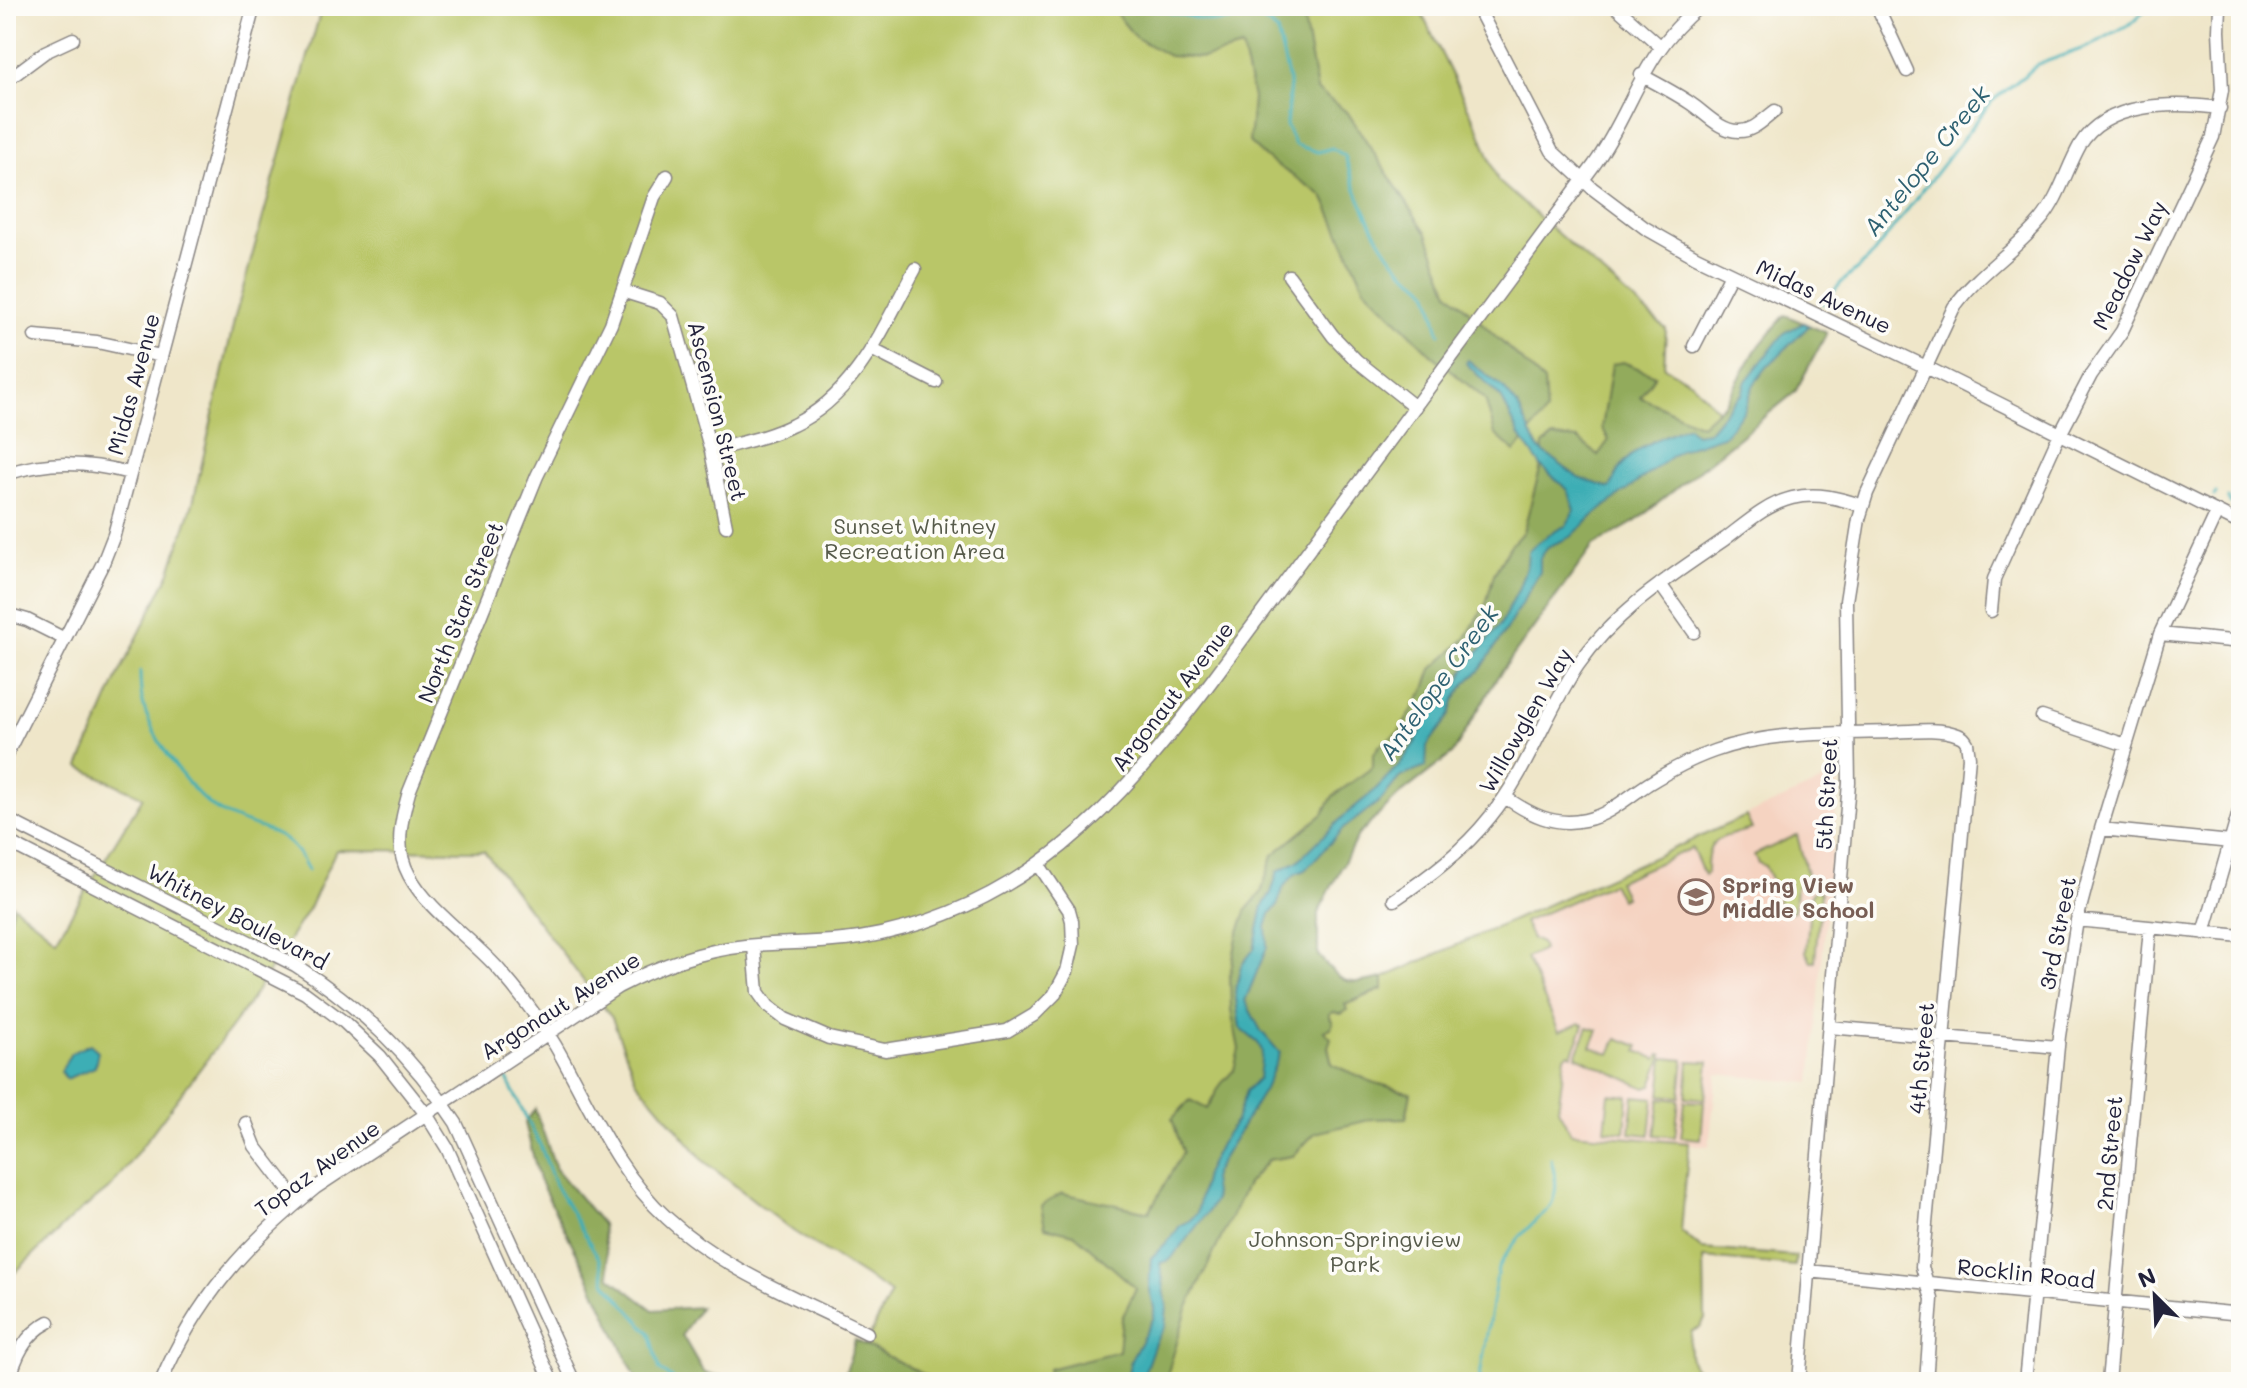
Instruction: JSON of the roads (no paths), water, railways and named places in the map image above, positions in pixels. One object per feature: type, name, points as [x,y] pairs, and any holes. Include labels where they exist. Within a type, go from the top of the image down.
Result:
[{"type":"street","name":"Midas Avenue","points":[[6,755],[109,549],[254,6]]},
{"type":"street","name":"Midas Avenue","points":[[1477,6],[1546,141],[1562,162],[1654,233],[1731,274],[2241,524]]},
{"type":"street","points":[[1615,6],[1660,46]]},
{"type":"street","name":"Argonaut Avenue","points":[[426,1114],[643,974],[702,954],[754,946],[860,938],[918,924],[994,892],[1039,865],[1094,821],[1176,728],[1415,407],[1583,180],[1613,135],[1641,75],[1660,46],[1700,6]]},
{"type":"street","points":[[1877,6],[1907,71]]},
{"type":"street","name":"Meadow Way","points":[[1991,611],[1994,579],[2060,433],[2091,375],[2122,331],[2213,137],[2220,108],[2223,73],[2220,6]]},
{"type":"street","points":[[6,81],[45,52],[73,39]]},
{"type":"street","points":[[1641,75],[1692,104],[1724,128],[1736,132],[1755,126],[1775,111]]},
{"type":"street","name":"5th Street","points":[[1799,1382],[1847,817],[1850,733],[1846,601],[1852,552],[1863,506],[1874,475],[1954,307],[1970,286],[2042,219],[2091,130],[2105,119],[2140,109],[2183,105],[2220,108]]},
{"type":"street","name":"North Star Street","points":[[667,176],[654,197],[599,350],[537,476],[409,792],[399,836],[404,864],[418,889],[500,970],[547,1034],[625,1171],[663,1215],[716,1255],[867,1333]]},
{"type":"street","points":[[711,451],[773,433],[813,414],[848,384],[915,269]]},
{"type":"street","points":[[1694,346],[1731,274]]},
{"type":"street","points":[[1289,276],[1333,336],[1356,360],[1415,407]]},
{"type":"street","name":"Ascension Street","points":[[622,291],[660,303],[673,316],[711,451],[726,526]]},
{"type":"street","points":[[35,336],[97,342],[161,356]]},
{"type":"street","points":[[871,349],[936,382]]},
{"type":"street","points":[[6,474],[41,465],[75,463],[130,473]]},
{"type":"street","name":"Willowglen Way","points":[[1394,900],[1458,852],[1505,797],[1576,668],[1621,616],[1660,584],[1760,514],[1788,499],[1817,495],[1863,506]]},
{"type":"street","name":"3rd Street","points":[[2025,1382],[2058,1047],[2077,920],[2160,634],[2217,512]]},
{"type":"street","points":[[1660,584],[1694,632]]},
{"type":"street","points":[[6,614],[27,620],[65,639]]},
{"type":"street","points":[[2160,634],[2241,642]]},
{"type":"street","points":[[2042,717],[2126,745]]},
{"type":"street","points":[[1505,797],[1548,820],[1584,820],[1612,809],[1667,773],[1716,750],[1767,739],[1850,733]]},
{"type":"street","name":"4th Street","points":[[1850,733],[1956,734],[1964,738],[1969,747],[1922,1267],[1932,1299],[1926,1382]]},
{"type":"street","points":[[2204,933],[2236,843],[2241,805]]},
{"type":"street","name":"Whitney Boulevard","points":[[6,819],[273,953],[314,977],[375,1023],[443,1103],[475,1161],[574,1382]]},
{"type":"street","points":[[2101,829],[2236,843]]},
{"type":"street","name":"Whitney Boulevard","points":[[6,841],[305,993],[362,1038],[426,1114],[457,1168],[552,1382]]},
{"type":"street","points":[[754,946],[758,992],[768,1006],[785,1019],[829,1038],[885,1050],[1007,1031],[1034,1015],[1054,995],[1067,971],[1073,945],[1069,910],[1039,865]]},
{"type":"street","points":[[2077,920],[2241,936]]},
{"type":"street","name":"2nd Street","points":[[2108,1382],[2150,928]]},
{"type":"street","points":[[1829,1027],[2058,1047]]},
{"type":"street","name":"Topaz Avenue","points":[[161,1382],[192,1321],[223,1276],[265,1229],[298,1202],[426,1114]]},
{"type":"street","points":[[246,1123],[255,1146],[298,1202]]},
{"type":"street","name":"Rocklin Road","points":[[1808,1271],[2241,1314]]},
{"type":"street","points":[[9,1382],[23,1345],[32,1333],[49,1322]]},
{"type":"water","points":[[1804,323],[1809,326],[1768,366],[1754,384],[1744,411],[1723,436],[1680,450],[1594,515],[1571,537],[1549,546],[1540,558],[1540,572],[1503,635],[1481,669],[1465,684],[1454,701],[1450,715],[1427,746],[1426,767],[1400,777],[1381,800],[1343,829],[1305,870],[1295,874],[1284,886],[1277,906],[1270,914],[1266,927],[1267,947],[1245,1001],[1261,1031],[1280,1053],[1265,1089],[1215,1171],[1212,1179],[1215,1200],[1170,1260],[1160,1263],[1167,1307],[1165,1326],[1155,1343],[1141,1382],[1126,1382],[1131,1360],[1154,1317],[1149,1286],[1151,1258],[1180,1225],[1197,1213],[1205,1174],[1236,1121],[1246,1091],[1259,1078],[1262,1051],[1258,1043],[1240,1028],[1235,992],[1241,966],[1254,949],[1263,906],[1278,871],[1298,861],[1399,765],[1416,741],[1436,701],[1457,686],[1467,666],[1500,625],[1518,590],[1528,552],[1566,526],[1575,510],[1568,490],[1541,466],[1520,436],[1502,399],[1466,363],[1468,360],[1503,388],[1518,406],[1538,448],[1579,478],[1610,488],[1624,463],[1649,443],[1688,426],[1695,434],[1708,432],[1742,394],[1746,381],[1785,332]]},
{"type":"water","points":[[90,1044],[98,1051],[95,1067],[66,1079],[61,1071],[71,1053]]},
{"type":"waterway","points":[[1139,6],[1215,22],[1260,18],[1277,31],[1290,85],[1286,125],[1295,145],[1318,152],[1332,148],[1345,156],[1374,230],[1400,267],[1428,292],[1440,333]]},
{"type":"waterway","name":"Antelope Creek","points":[[1823,304],[1841,283],[1869,259],[1992,101],[2039,64],[2090,46],[2135,21],[2148,6]]},
{"type":"waterway","points":[[2228,498],[2230,503],[2241,509]]},
{"type":"waterway","points":[[140,671],[142,698],[149,721],[188,782],[224,814],[272,832],[292,845],[308,870]]},
{"type":"waterway","points":[[507,1079],[541,1147],[555,1185],[600,1260],[606,1283],[650,1333],[660,1370],[678,1382]]},
{"type":"waterway","points":[[1479,1382],[1498,1268],[1516,1241],[1552,1202],[1556,1183],[1551,1159]]},
{"type":"place","name":"Spring View Middle School","points":[[1696,897]]},
{"type":"park label","name":"Sunset Whitney Recreation Area","points":[[915,538]]},
{"type":"park label","name":"Johnson-Springview Park","points":[[1355,1250]]}]
